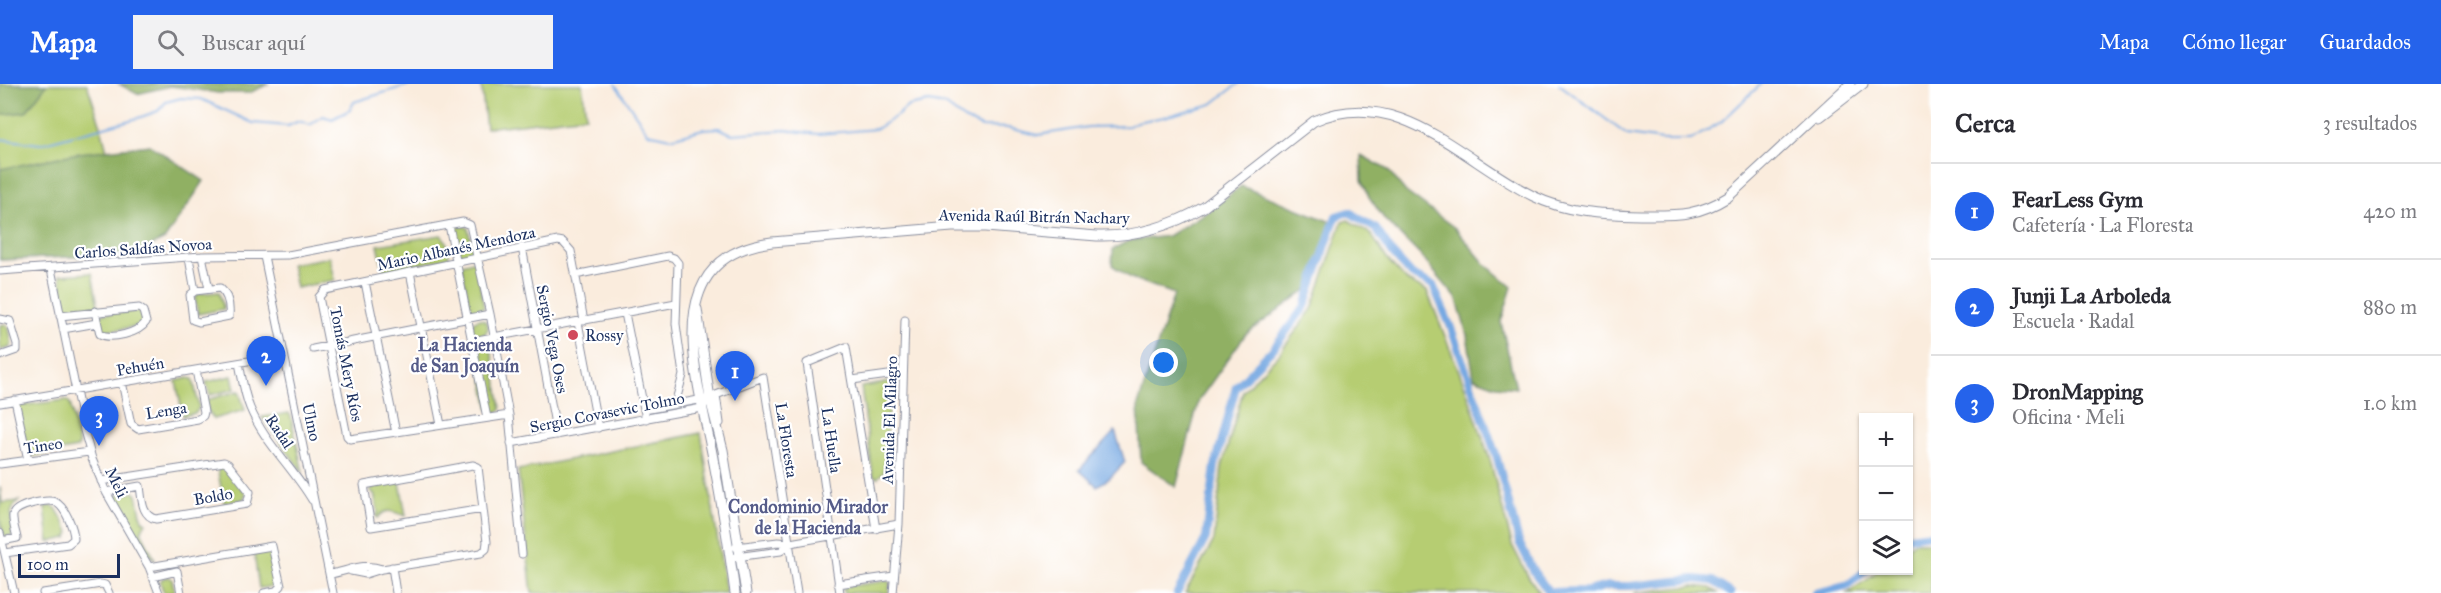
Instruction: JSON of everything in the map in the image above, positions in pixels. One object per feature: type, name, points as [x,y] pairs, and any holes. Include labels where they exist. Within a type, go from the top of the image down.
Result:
[{"type":"main road","name":"Avenida Raúl Bitrán Nachary","points":[[737,554],[729,548],[707,400],[696,301],[705,279],[720,262],[741,249],[765,243],[952,227],[986,227],[1097,236],[1148,232],[1189,216],[1204,207],[1328,113],[1362,105],[1384,107],[1408,117],[1463,148],[1531,195],[1569,210],[1610,214],[1666,215],[1704,211],[1733,193],[1850,84]]},
{"type":"main road","name":"Avenida Raúl Bitrán Nachary","points":[[1805,126],[1826,114],[1863,84]]},
{"type":"main road","name":"Avenida Raúl Bitrán Nachary","points":[[707,400],[723,450],[737,554],[746,593]]},
{"type":"main road","name":"Avenida Raúl Bitrán Nachary","points":[[735,593],[737,554]]},
{"type":"street","points":[[487,418],[448,225],[463,222],[473,229],[495,338],[508,415],[522,554]]},
{"type":"street","name":"Carlos Saldías Novoa","points":[[0,271],[202,256],[288,255],[448,225]]},
{"type":"street","name":"Mario Albanés Mendoza","points":[[321,294],[325,290],[522,247],[563,242],[570,250],[575,275],[598,428]]},
{"type":"street","name":"Sergio Vega Oses","points":[[522,247],[557,435]]},
{"type":"street","points":[[202,256],[208,289]]},
{"type":"street","name":"Ulmo","points":[[264,256],[333,593]]},
{"type":"street","points":[[575,275],[668,256],[674,258],[678,263],[676,324],[683,375],[675,404]]},
{"type":"street","points":[[189,258],[195,291]]},
{"type":"street","name":"Meli","points":[[51,269],[89,452],[106,492],[149,567],[159,593]]},
{"type":"street","points":[[410,272],[441,425]]},
{"type":"street","points":[[365,282],[396,433]]},
{"type":"street","points":[[220,288],[225,292],[230,309],[229,316],[199,322],[193,320],[189,303],[190,295],[195,291],[220,288]]},
{"type":"street","name":"Tomás Mery Ríos","points":[[321,294],[319,297],[347,436],[350,439]]},
{"type":"street","points":[[472,341],[676,303]]},
{"type":"street","points":[[60,316],[94,311],[139,308],[143,311],[146,322],[132,332],[106,337],[100,334],[94,311]]},
{"type":"street","points":[[625,313],[645,419]]},
{"type":"street","points":[[313,349],[490,314]]},
{"type":"street","points":[[0,319],[10,321],[18,344],[17,350],[0,356]]},
{"type":"street","name":"Avenida El Milagro","points":[[893,593],[899,524],[905,320]]},
{"type":"street","points":[[63,329],[97,323]]},
{"type":"street","name":"La Huella","points":[[840,593],[807,363],[846,347],[852,380]]},
{"type":"street","name":"Pehuén","points":[[0,403],[284,355]]},
{"type":"street","name":"Radal","points":[[239,363],[252,413],[262,432],[302,483],[316,508]]},
{"type":"street","name":"Lenga","points":[[122,382],[131,424],[138,429],[198,419],[203,416],[196,370]]},
{"type":"street","points":[[876,529],[852,380],[903,373]]},
{"type":"street","name":"La Floresta","points":[[707,400],[763,377],[797,593]]},
{"type":"street","points":[[15,400],[28,460]]},
{"type":"street","name":"Sergio Covasevic Tolmo","points":[[644,410],[707,400]]},
{"type":"street","name":"Sergio Covasevic Tolmo","points":[[511,443],[645,419],[707,400]]},
{"type":"street","name":"Sergio Covasevic Tolmo","points":[[350,439],[508,415]]},
{"type":"street","name":"Tineo","points":[[0,464],[89,452]]},
{"type":"street","name":"Boldo","points":[[101,481],[138,475],[224,462],[250,492],[250,498],[247,504],[156,519],[150,518],[145,513],[138,475]]},
{"type":"street","points":[[330,574],[351,571],[363,565],[382,569],[481,553],[486,549],[487,542],[478,467],[473,465],[364,485],[371,527],[483,509]]},
{"type":"street","points":[[106,492],[140,486]]},
{"type":"street","points":[[5,553],[68,544],[74,539],[74,531],[57,502],[22,505],[16,510],[13,516],[20,550]]},
{"type":"street","points":[[737,554],[781,551],[790,543],[899,524]]},
{"type":"street","points":[[0,533],[14,593]]},
{"type":"street","points":[[2,541],[17,538]]},
{"type":"street","points":[[149,567],[272,546],[281,586],[276,591],[264,593]]},
{"type":"street","points":[[175,562],[181,593]]},
{"type":"street","points":[[392,567],[396,593]]},
{"type":"street","points":[[152,578],[177,571]]},
{"type":"street","points":[[838,584],[894,576]]},
{"type":"street","points":[[43,593],[101,584],[105,585],[109,593]]},
{"type":"green space","points":[[0,84],[87,84],[99,120],[134,254],[0,260]]},
{"type":"green space","points":[[0,84],[47,84],[26,112],[0,115]]},
{"type":"green space","points":[[119,84],[269,84],[249,93],[218,93],[171,86],[137,94]]},
{"type":"green space","points":[[481,84],[582,84],[586,116],[486,128]]},
{"type":"green space","points":[[150,145],[204,181],[165,239],[134,254],[0,260],[0,169],[79,153]]},
{"type":"green space","points":[[1361,155],[1388,170],[1406,192],[1455,228],[1486,265],[1512,287],[1501,322],[1516,388],[1496,386],[1474,378],[1467,335],[1457,299],[1421,256],[1385,220],[1369,197],[1362,180]]},
{"type":"green space","points":[[1241,186],[1331,222],[1310,287],[1245,335],[1199,400],[1176,487],[1141,462],[1138,405],[1174,294],[1131,278],[1112,265],[1113,249],[1128,241],[1168,236],[1210,210]]},
{"type":"green space","points":[[1348,220],[1371,234],[1387,259],[1407,281],[1427,291],[1466,389],[1490,460],[1512,545],[1540,593],[1185,593],[1214,540],[1222,467],[1243,391],[1279,354],[1312,309],[1342,222]]},
{"type":"green space","points":[[457,227],[468,228],[473,250],[464,256],[458,252],[454,231]]},
{"type":"green space","points":[[441,235],[446,241],[449,256],[447,258],[384,272],[378,245]]},
{"type":"green space","points":[[330,257],[335,280],[296,288],[291,264]]},
{"type":"green space","points":[[472,261],[476,265],[484,307],[475,312],[470,308],[462,267],[462,264]]},
{"type":"green space","points":[[92,273],[98,306],[67,311],[60,275]]},
{"type":"green space","points":[[219,292],[224,309],[198,314],[195,300],[197,294]]},
{"type":"green space","points":[[140,311],[144,322],[139,326],[101,332],[99,314]]},
{"type":"green space","points":[[480,319],[486,321],[488,327],[486,333],[480,335],[474,333],[472,327],[474,321]]},
{"type":"green space","points":[[6,324],[12,344],[9,348],[0,350],[0,325]]},
{"type":"green space","points":[[486,342],[491,349],[501,408],[495,413],[489,409],[477,347],[480,343]]},
{"type":"green space","points":[[232,376],[235,389],[210,395],[206,382]]},
{"type":"green space","points":[[193,379],[199,407],[196,413],[183,416],[176,381]]},
{"type":"green space","points":[[891,382],[884,472],[877,478],[873,475],[861,387]]},
{"type":"green space","points":[[239,391],[245,410],[214,419],[208,411],[206,400]]},
{"type":"green space","points":[[66,400],[70,403],[79,445],[77,448],[29,457],[18,406]]},
{"type":"green space","points":[[289,413],[291,417],[303,473],[262,417]]},
{"type":"green space","points":[[701,433],[726,593],[532,593],[518,470]]},
{"type":"green space","points":[[224,466],[246,493],[243,500],[224,503],[217,467]]},
{"type":"green space","points":[[400,482],[406,516],[388,511],[378,518],[374,494],[370,490],[373,486]]},
{"type":"green space","points":[[0,487],[2,503],[19,501],[11,513],[12,536],[4,537],[0,519]]},
{"type":"green space","points":[[134,492],[137,495],[142,520],[146,523],[141,531],[155,560],[148,554],[116,500],[117,495]]},
{"type":"green space","points":[[45,507],[56,508],[70,533],[67,538],[49,542]]},
{"type":"green space","points":[[1931,542],[1931,593],[1847,593],[1873,575],[1913,575],[1913,543]]},
{"type":"green space","points":[[266,551],[270,554],[275,583],[272,587],[259,588],[254,554]]},
{"type":"green space","points":[[163,578],[172,579],[175,593],[164,593],[160,582]]},
{"type":"green space","points":[[890,582],[889,593],[844,593],[843,587]]},
{"type":"green space","points":[[1694,586],[1710,588],[1718,593],[1633,593]]},
{"type":"water","points":[[1115,431],[1125,462],[1110,478],[1097,486],[1079,470]]},
{"type":"waterway","points":[[0,139],[40,144],[138,118],[158,111],[166,102],[181,98],[201,99],[253,123],[288,126],[299,121],[310,125],[323,116],[332,119],[350,110],[354,102],[412,84]]},
{"type":"waterway","points":[[615,84],[648,133],[671,138],[703,129],[719,128],[732,134],[785,130],[818,134],[876,129],[908,106],[929,102],[945,105],[964,119],[982,127],[1008,128],[1038,135],[1088,127],[1129,126],[1136,122],[1212,104],[1238,84]]},
{"type":"waterway","points":[[1559,84],[1627,135],[1662,140],[1691,140],[1721,122],[1761,84]]},
{"type":"waterway","points":[[1177,593],[1206,538],[1215,466],[1236,387],[1273,349],[1305,306],[1336,216],[1349,212],[1376,229],[1393,254],[1412,275],[1433,285],[1450,325],[1497,458],[1519,542],[1534,572],[1549,592],[1588,591],[1608,586],[1694,579],[1713,581],[1731,593]]},
{"type":"waterway","points":[[1913,536],[1931,534]]},
{"type":"waterway","points":[[1815,593],[1846,586],[1860,575]]},
{"type":"place","name":"Rossy","points":[[573,335]]},
{"type":"place","name":"Junji La Arboleda","points":[[266,386]]},
{"type":"place","name":"FearLess Gym","points":[[735,401]]},
{"type":"place","name":"DronMapping","points":[[99,446]]},
{"type":"district","name":"La Hacienda de San Joaquín","points":[[465,355]]},
{"type":"district","name":"Condominio Mirador de la Hacienda","points":[[808,517]]}]
